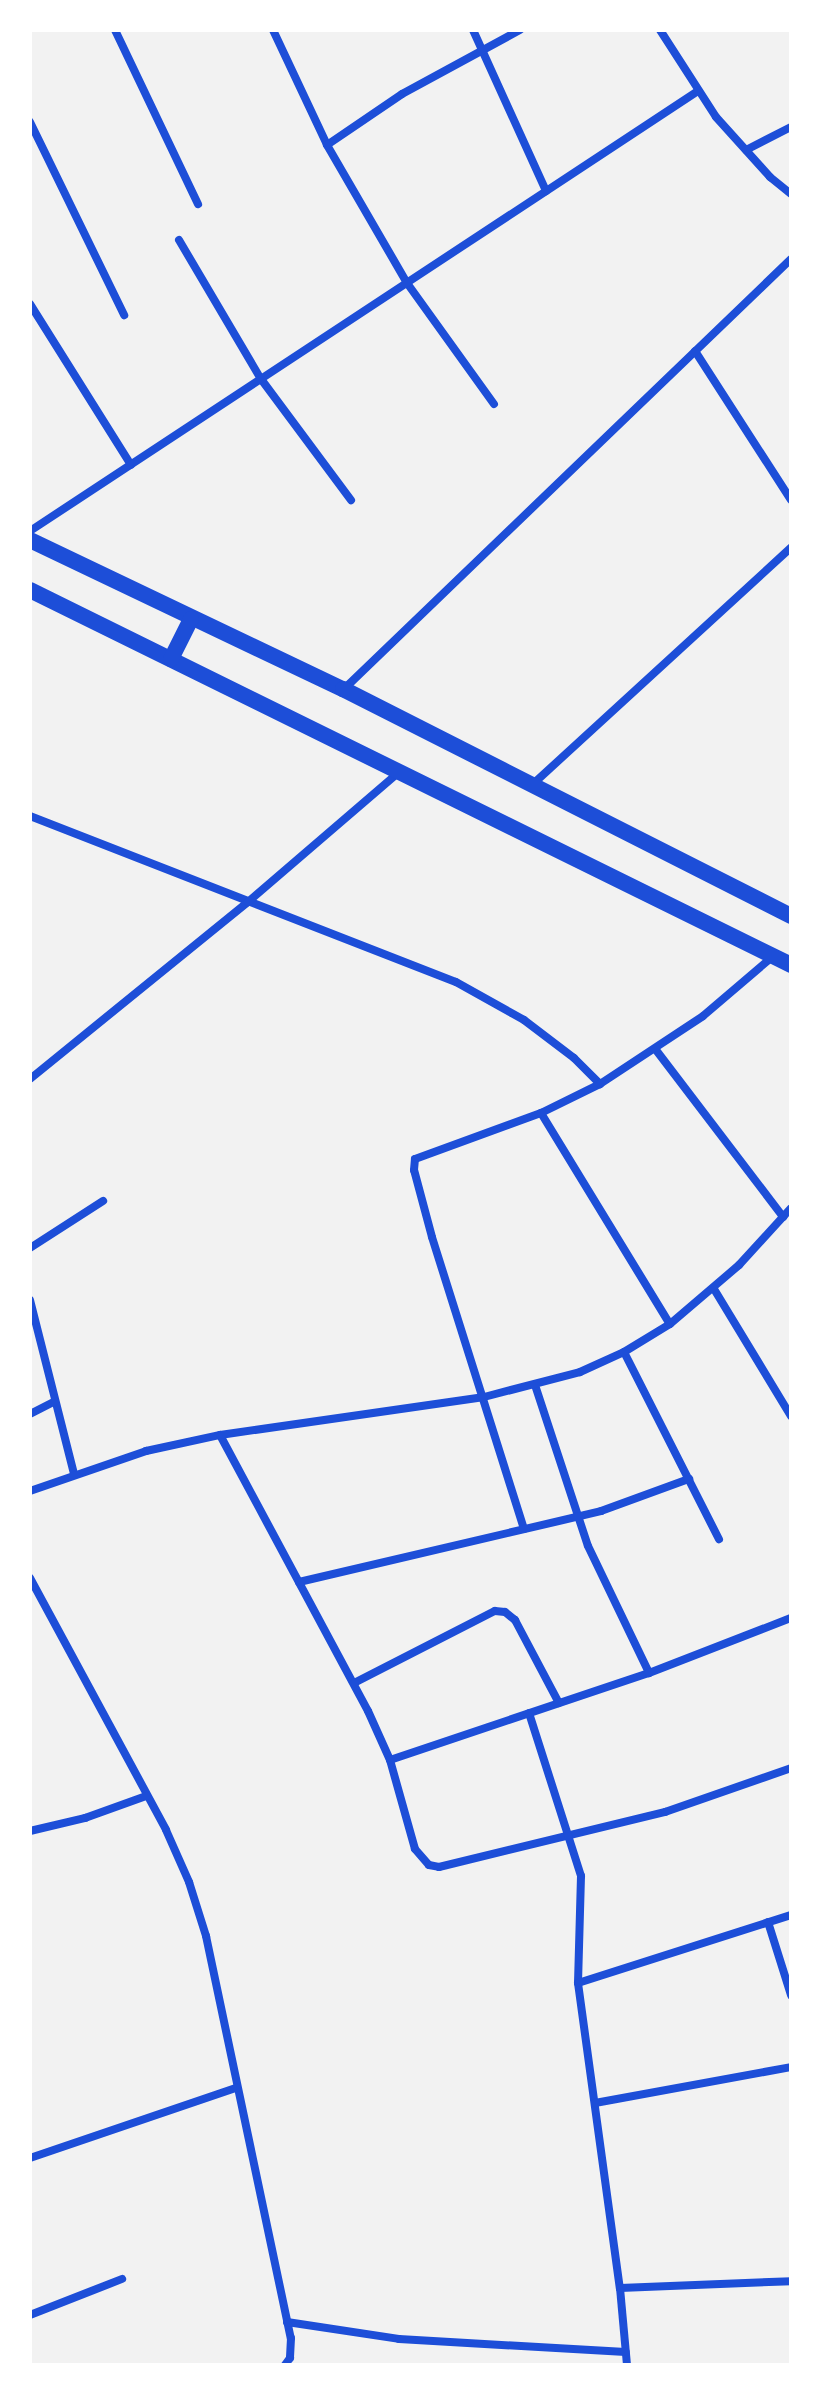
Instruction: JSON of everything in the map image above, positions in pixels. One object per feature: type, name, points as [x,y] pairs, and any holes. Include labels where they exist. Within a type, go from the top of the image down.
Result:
[{"type":"main road","points":[[30,540],[343,689],[791,916]]},
{"type":"main road","points":[[30,590],[791,965]]},
{"type":"main road","points":[[171,659],[191,619]]},
{"type":"street","points":[[115,30],[198,204]]},
{"type":"street","points":[[273,30],[327,145],[407,283],[494,404]]},
{"type":"street","points":[[473,30],[546,191]]},
{"type":"street","points":[[327,145],[402,94],[481,48],[520,30]]},
{"type":"street","points":[[660,30],[698,91],[746,150],[791,194]]},
{"type":"street","points":[[30,531],[698,91]]},
{"type":"street","points":[[30,122],[124,315]]},
{"type":"street","points":[[746,150],[791,127]]},
{"type":"street","points":[[179,240],[261,379],[351,500]]},
{"type":"street","points":[[343,689],[791,259]]},
{"type":"street","points":[[30,304],[131,465]]},
{"type":"street","points":[[695,351],[791,500]]},
{"type":"street","points":[[533,784],[791,548]]},
{"type":"street","points":[[30,1079],[248,902],[400,772]]},
{"type":"street","points":[[30,816],[456,982],[524,1020],[574,1058],[600,1084]]},
{"type":"street","points":[[524,1529],[432,1237],[414,1170],[415,1159],[541,1113],[600,1084],[656,1050],[703,1016],[772,957]]},
{"type":"street","points":[[656,1050],[783,1217]]},
{"type":"street","points":[[541,1113],[670,1324]]},
{"type":"street","points":[[30,1248],[103,1201]]},
{"type":"street","points":[[30,1491],[146,1451],[220,1435],[484,1397],[580,1372],[624,1352],[670,1324],[714,1289],[791,1208]]},
{"type":"street","points":[[714,1289],[791,1416]]},
{"type":"street","points":[[30,1300],[74,1474]]},
{"type":"street","points":[[624,1352],[719,1539]]},
{"type":"street","points":[[535,1385],[578,1517],[602,1577],[649,1673]]},
{"type":"street","points":[[30,1414],[55,1401]]},
{"type":"street","points":[[220,1435],[354,1683],[390,1760],[415,1849],[429,1865],[439,1867],[665,1812],[791,1768]]},
{"type":"street","points":[[299,1582],[578,1517],[689,1479]]},
{"type":"street","points":[[30,1578],[183,1869],[206,1936],[291,2338],[290,2358],[285,2365]]},
{"type":"street","points":[[354,1683],[495,1611],[505,1612],[515,1620],[559,1703]]},
{"type":"street","points":[[390,1760],[649,1673],[791,1618]]},
{"type":"street","points":[[529,1713],[570,1836],[583,1897],[578,1983],[620,2288],[627,2365]]},
{"type":"street","points":[[30,1831],[85,1818],[146,1796]]},
{"type":"street","points":[[578,1983],[791,1915]]},
{"type":"street","points":[[768,1922],[791,1995]]},
{"type":"street","points":[[595,2103],[791,2067]]},
{"type":"street","points":[[30,2158],[236,2088]]},
{"type":"street","points":[[30,2315],[122,2279]]},
{"type":"street","points":[[620,2288],[791,2281]]},
{"type":"street","points":[[287,2322],[399,2339],[626,2352]]}]
